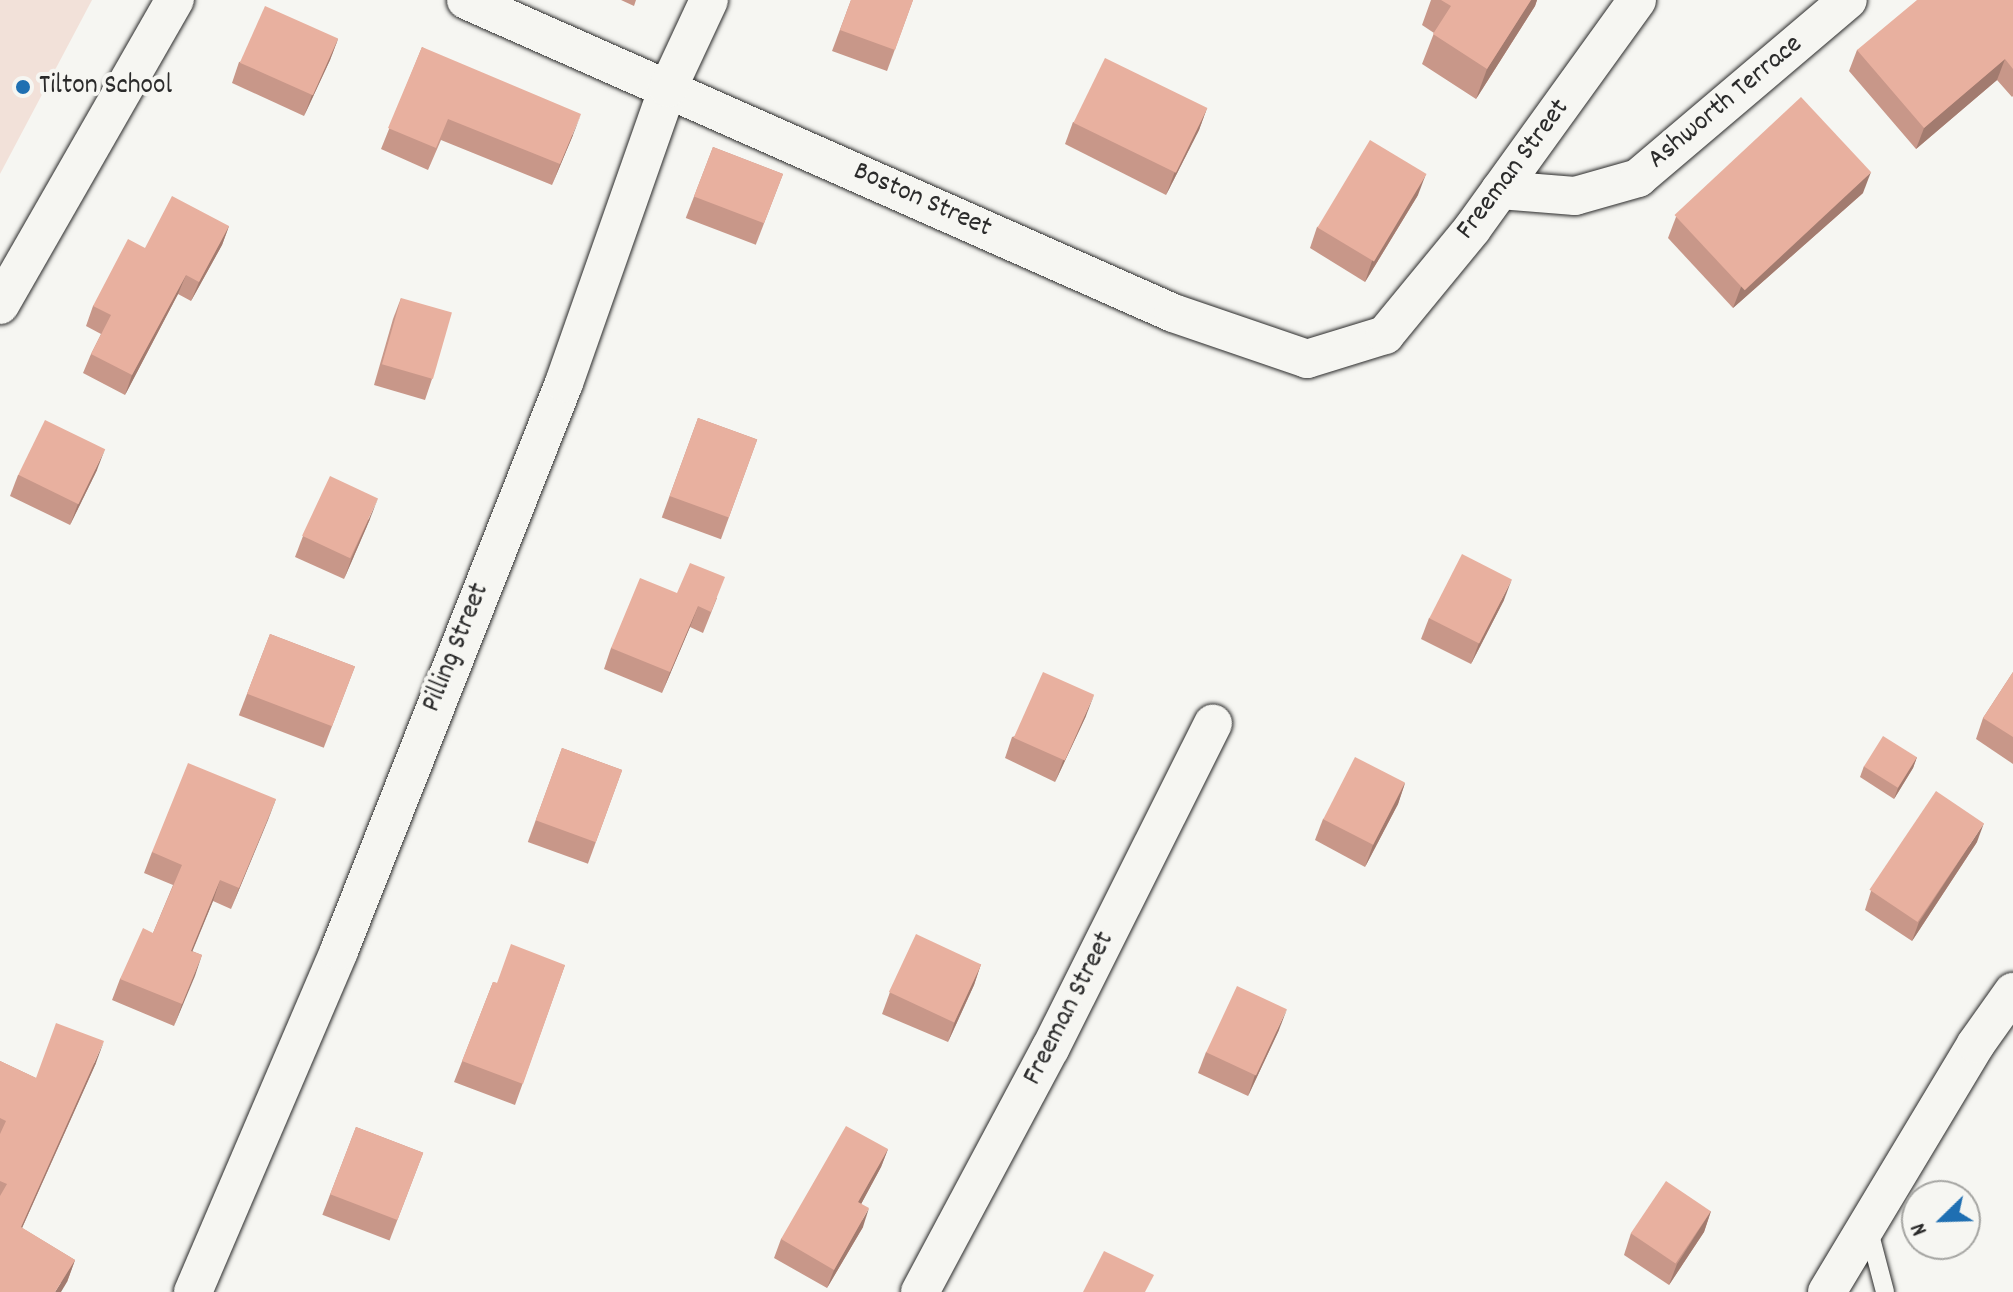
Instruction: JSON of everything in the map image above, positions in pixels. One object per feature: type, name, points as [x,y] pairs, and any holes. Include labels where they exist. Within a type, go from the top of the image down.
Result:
[{"type":"street","points":[[0,305],[175,0]]},
{"type":"street","name":"Boston Street","points":[[466,0],[1173,313],[1307,359],[1385,335]]},
{"type":"street","name":"Pilling Street","points":[[193,1292],[339,951],[564,383],[668,88],[709,0]]},
{"type":"street","name":"Freeman Street","points":[[1385,335],[1500,190],[1637,0]]},
{"type":"street","name":"Ashworth Terrace","points":[[1500,190],[1575,196],[1638,178],[1848,0]]},
{"type":"street","name":"Freeman Street","points":[[920,1292],[1050,1049],[1213,723]]},
{"type":"street","points":[[1827,1292],[1976,1044],[2013,992]]},
{"type":"lane","points":[[1867,1225],[1885,1292]]},
{"type":"shaded area","name":"Tilton School","points":[[0,0],[92,0],[0,174]]},
{"type":"building","points":[[851,0],[913,0],[895,50],[840,30]]},
{"type":"building","points":[[1441,0],[1531,0],[1487,69],[1433,34],[1451,6]]},
{"type":"building","points":[[1917,0],[2013,0],[2013,69],[2005,59],[1924,128],[1857,50]]},
{"type":"building","points":[[265,6],[338,39],[313,95],[240,63]]},
{"type":"building","points":[[422,47],[581,114],[560,164],[448,119],[436,148],[388,128]]},
{"type":"building","points":[[1105,58],[1207,108],[1176,173],[1073,123]]},
{"type":"building","points":[[1801,97],[1871,172],[1745,290],[1674,215]]},
{"type":"building","points":[[1370,140],[1427,174],[1374,261],[1317,227]]},
{"type":"building","points":[[713,147],[783,174],[764,223],[694,196]]},
{"type":"building","points":[[172,196],[229,226],[199,282],[186,275],[132,375],[91,354],[111,315],[93,306],[128,239],[145,248]]},
{"type":"building","points":[[401,298],[452,313],[433,379],[382,364]]},
{"type":"building","points":[[698,418],[757,440],[729,518],[670,496]]},
{"type":"building","points":[[45,420],[105,449],[78,504],[18,475]]},
{"type":"building","points":[[330,476],[378,498],[350,558],[302,536]]},
{"type":"building","points":[[1462,554],[1512,579],[1479,644],[1429,618]]},
{"type":"building","points":[[690,563],[725,577],[711,612],[698,606],[670,672],[611,648],[640,578],[677,593]]},
{"type":"building","points":[[270,634],[355,667],[332,726],[247,694]]},
{"type":"building","points":[[1043,672],[1094,695],[1065,761],[1014,738]]},
{"type":"building","points":[[2013,672],[2013,737],[1983,718]]},
{"type":"building","points":[[1883,736],[1917,757],[1898,788],[1864,767]]},
{"type":"building","points":[[562,748],[622,770],[596,842],[536,820]]},
{"type":"building","points":[[1355,757],[1405,782],[1373,845],[1323,819]]},
{"type":"building","points":[[188,763],[276,799],[239,888],[220,880],[191,951],[202,955],[182,1004],[120,979],[143,928],[153,933],[182,865],[152,852]]},
{"type":"building","points":[[1936,791],[1984,823],[1918,922],[1869,890]]},
{"type":"building","points":[[916,934],[981,964],[954,1022],[889,992]]},
{"type":"building","points":[[511,944],[565,965],[523,1084],[462,1061]]},
{"type":"building","points":[[1237,986],[1287,1009],[1256,1075],[1206,1052]]},
{"type":"building","points":[[56,1023],[104,1041],[21,1227],[75,1260],[55,1292],[0,1292],[0,1196],[7,1184],[0,1181],[0,1134],[6,1121],[0,1118],[0,1061],[36,1078]]},
{"type":"building","points":[[846,1126],[888,1149],[858,1202],[869,1208],[834,1270],[781,1239]]},
{"type":"building","points":[[356,1127],[423,1153],[397,1220],[330,1194]]},
{"type":"building","points":[[1666,1181],[1711,1211],[1676,1263],[1631,1233]]},
{"type":"building","points":[[1104,1251],[1154,1275],[1145,1292],[1083,1292]]},
{"type":"place","name":"Tilton School","points":[[23,87]]}]
